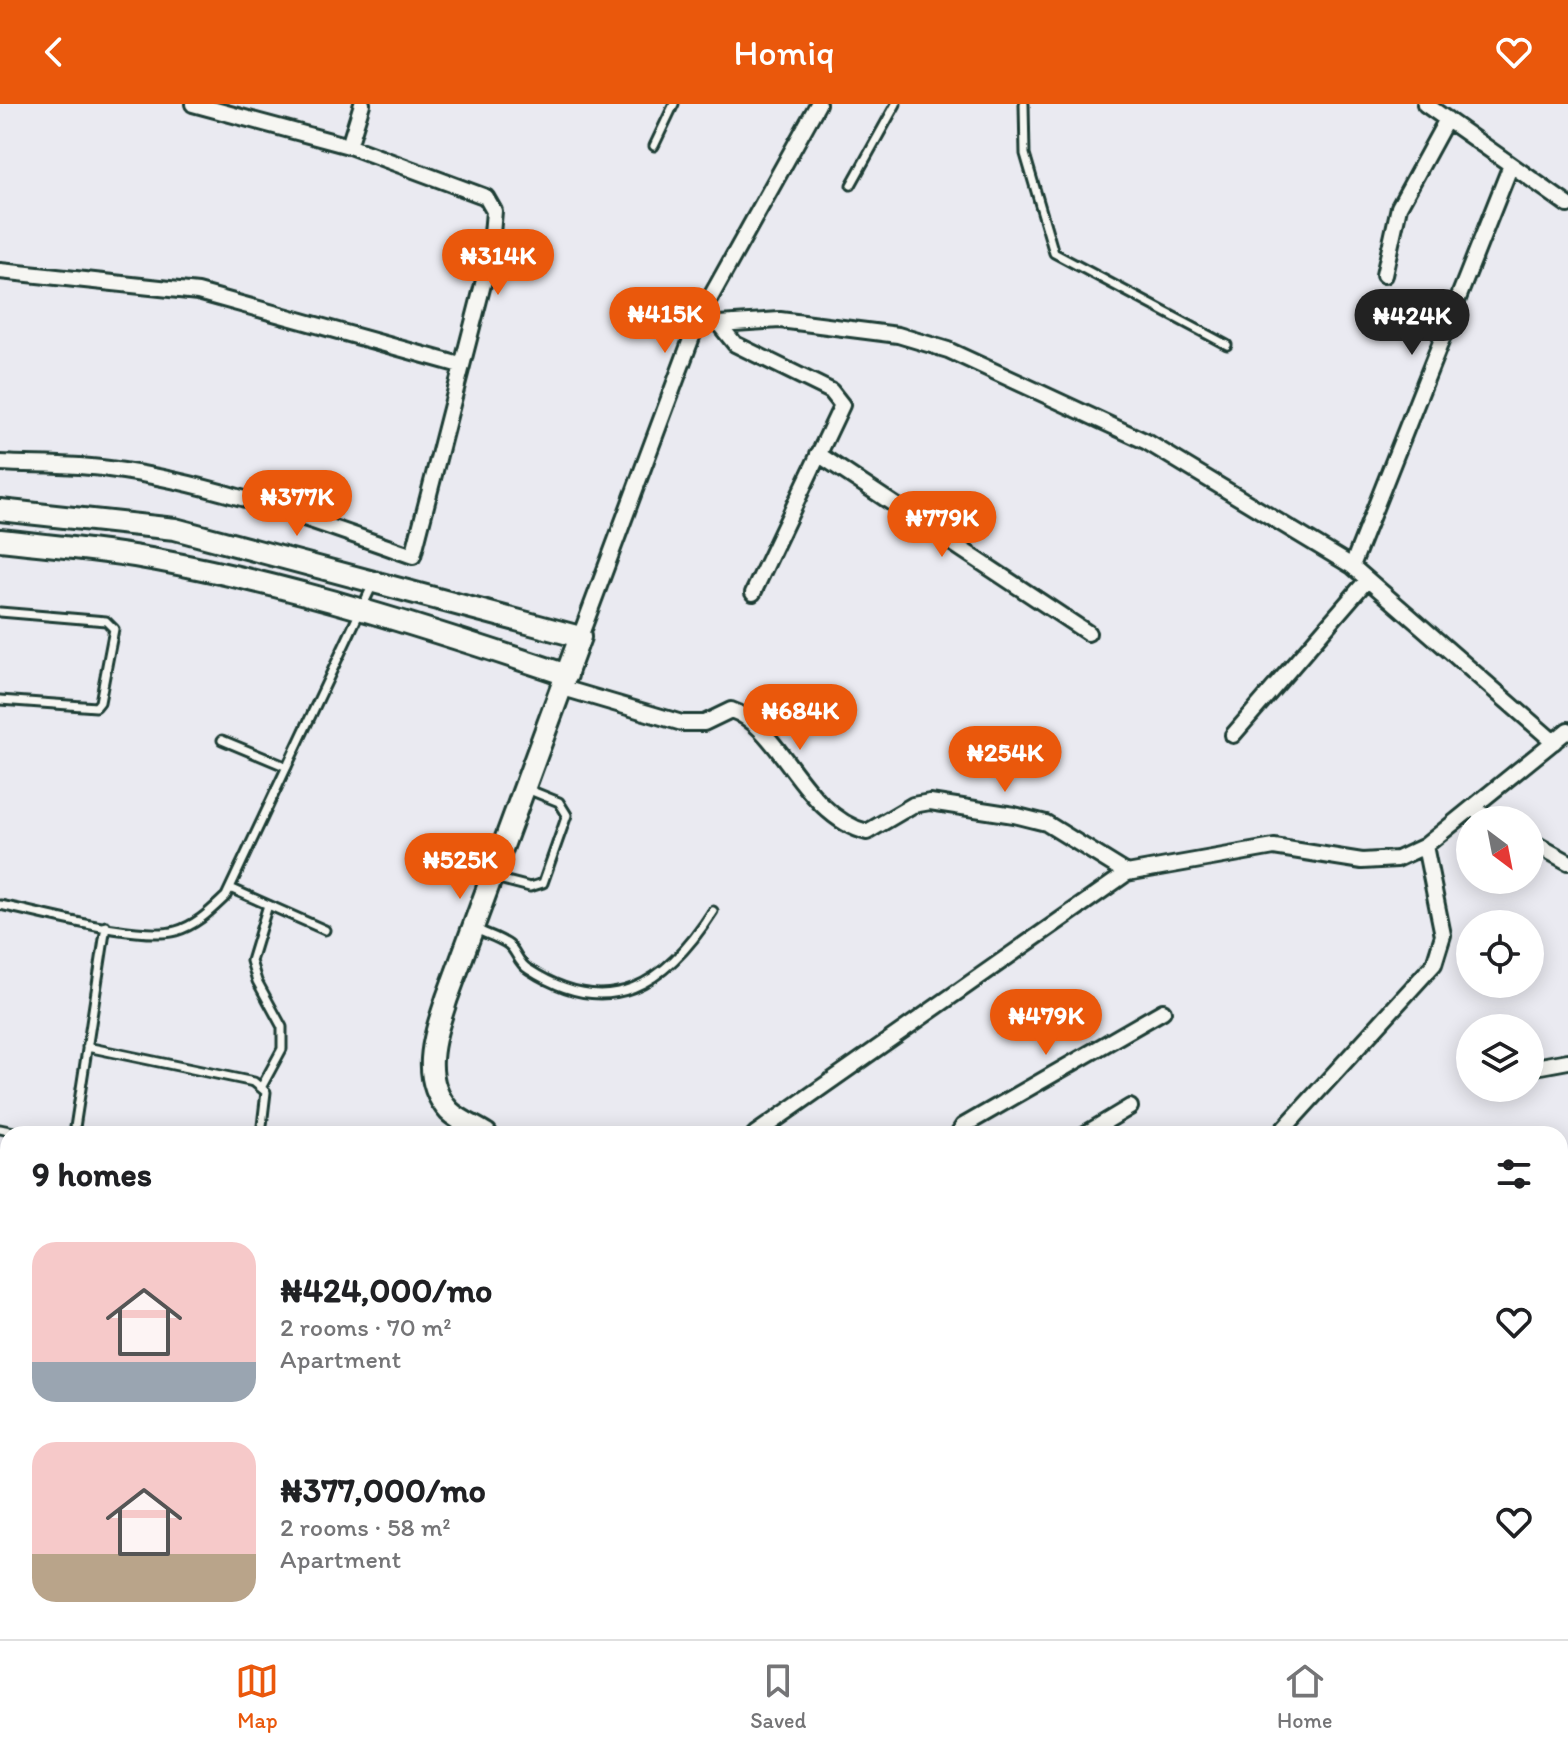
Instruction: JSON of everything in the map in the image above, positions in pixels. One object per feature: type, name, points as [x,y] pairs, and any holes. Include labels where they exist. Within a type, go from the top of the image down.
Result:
[{"type":"street","points":[[0,463],[109,468],[186,484],[286,512],[413,556],[490,257],[494,211],[486,197],[349,146],[193,104]]},
{"type":"street","points":[[349,146],[362,104]]},
{"type":"street","points":[[473,1126],[450,1111],[437,1090],[430,1067],[437,1030],[699,318],[818,104]]},
{"type":"street","points":[[1425,104],[1568,205]]},
{"type":"street","points":[[1384,275],[1399,207],[1447,119]]},
{"type":"street","points":[[1352,566],[1511,165]]},
{"type":"street","points":[[0,271],[198,292],[460,365]]},
{"type":"street","points":[[699,318],[719,324],[780,320],[898,335],[948,350],[1147,442],[1352,566],[1554,742]]},
{"type":"street","points":[[719,324],[735,344],[831,391],[842,405],[753,593]]},
{"type":"street","points":[[818,454],[1088,633]]},
{"type":"street","points":[[0,510],[175,529],[580,637]]},
{"type":"street","points":[[0,540],[156,560],[414,624],[682,723],[704,723],[731,710],[760,727],[789,768],[835,816],[859,830],[867,832],[913,805],[930,802],[1014,815],[1046,823],[1127,873]]},
{"type":"street","points":[[1233,735],[1367,580]]},
{"type":"street","points":[[1474,806],[1568,730]]},
{"type":"street","points":[[766,1126],[1127,873],[1274,847],[1362,861],[1397,859],[1425,846],[1456,821]]},
{"type":"street","points":[[1286,1126],[1434,964],[1443,935],[1425,846]]},
{"type":"street","points":[[1544,849],[1568,862]]},
{"type":"street","points":[[963,1126],[1163,1011]]},
{"type":"street","points":[[1544,1065],[1568,1061]]},
{"type":"street","points":[[1098,1126],[1130,1107]]},
{"type":"lane","points":[[654,146],[674,104]]},
{"type":"lane","points":[[851,185],[896,104]]},
{"type":"lane","points":[[1024,104],[1025,154],[1054,253],[1227,345]]},
{"type":"lane","points":[[0,905],[136,931],[175,931],[202,919],[230,888],[374,581]]},
{"type":"lane","points":[[0,612],[106,621],[114,629],[100,702],[96,707],[0,700]]},
{"type":"lane","points":[[222,740],[287,767]]},
{"type":"lane","points":[[492,878],[530,887],[543,883],[567,815],[559,802],[525,788]]},
{"type":"lane","points":[[230,888],[325,930]]},
{"type":"lane","points":[[262,1086],[282,1049],[282,1027],[257,981],[251,961],[268,905]]},
{"type":"lane","points":[[473,928],[508,944],[527,969],[583,994],[599,997],[644,982],[668,967],[694,941],[713,911]]},
{"type":"lane","points":[[75,1126],[106,926]]},
{"type":"lane","points":[[87,1047],[262,1086],[266,1092],[262,1126]]}]
